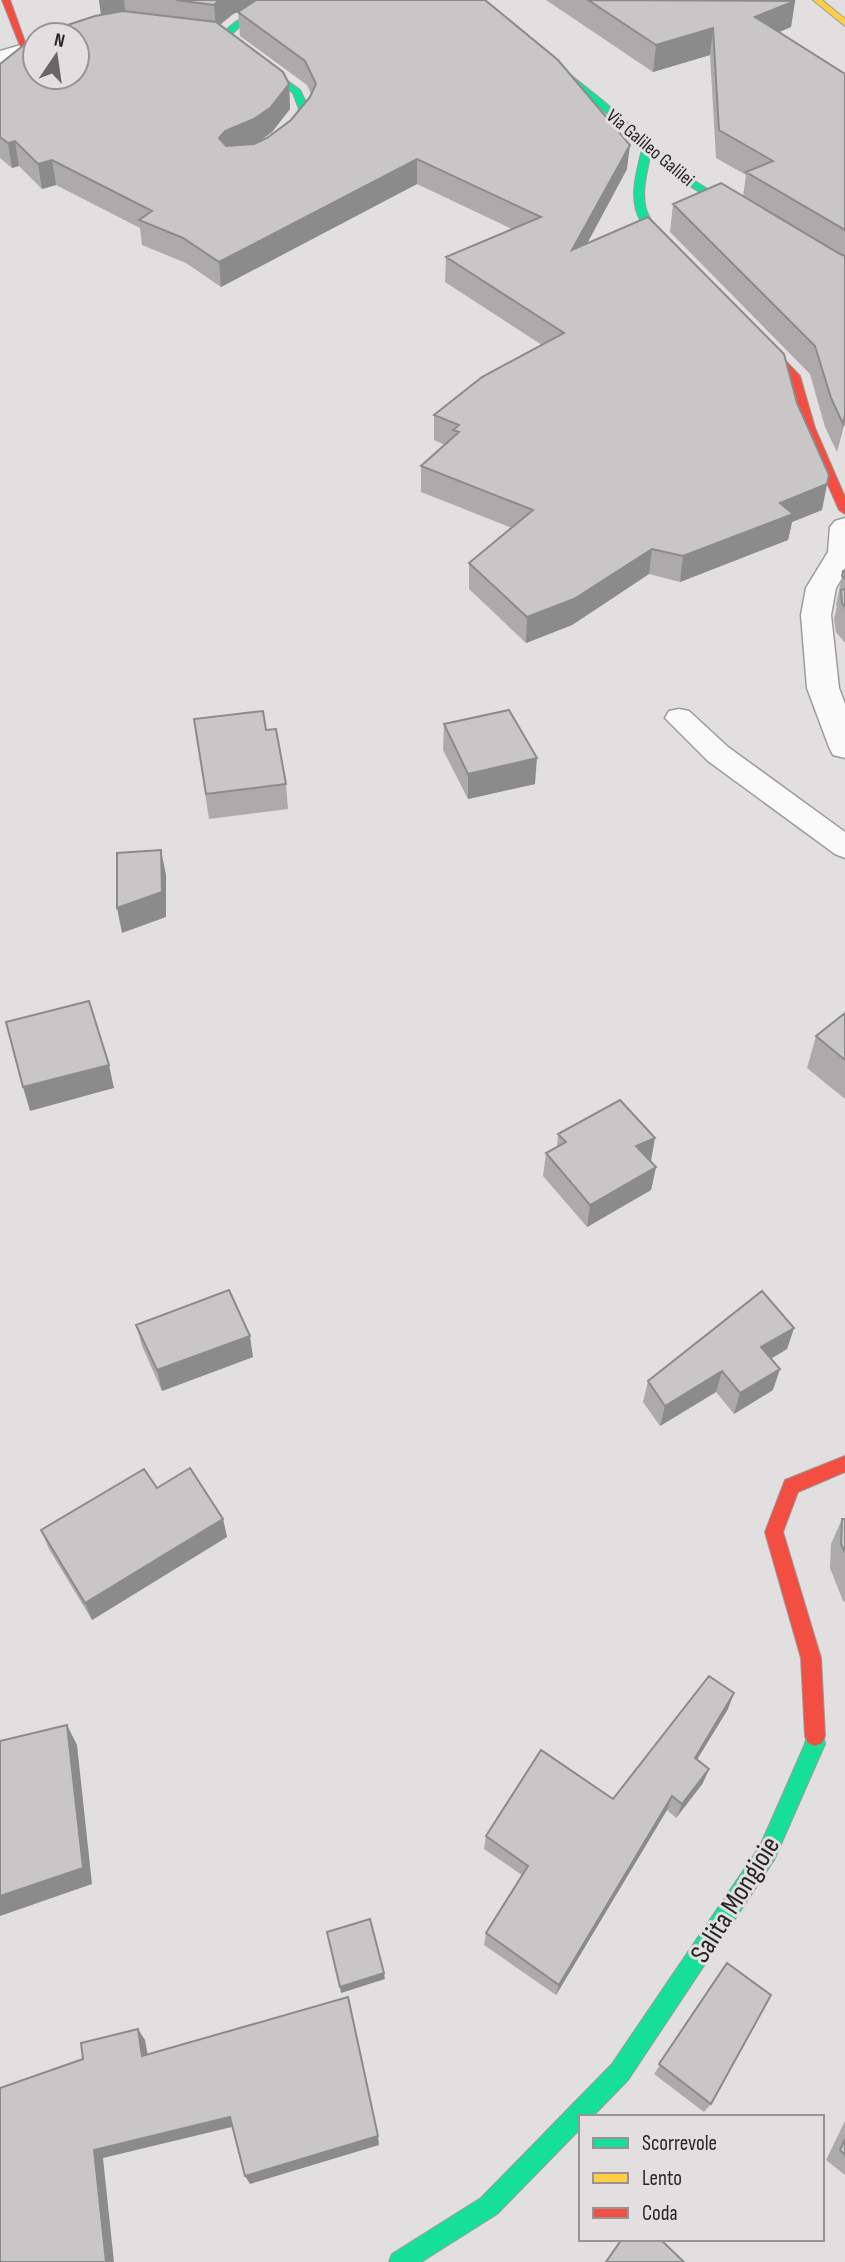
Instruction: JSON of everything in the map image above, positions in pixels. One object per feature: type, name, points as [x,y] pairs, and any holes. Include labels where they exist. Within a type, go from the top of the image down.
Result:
[{"type":"street","points":[[6,0],[21,31]]},
{"type":"street","points":[[223,38],[224,32],[234,24],[258,14],[314,0]]},
{"type":"street","name":"Via Galileo Galilei","points":[[471,0],[599,102],[691,182],[759,224]]},
{"type":"street","points":[[817,0],[845,23]]},
{"type":"street","points":[[201,34],[223,38],[297,92],[304,109],[297,126],[279,145],[257,157]]},
{"type":"street","points":[[0,58],[21,52]]},
{"type":"street","points":[[648,146],[636,199],[642,215],[663,245],[691,272]]},
{"type":"street","points":[[739,319],[795,376],[809,428],[845,510]]},
{"type":"street","points":[[845,527],[843,552],[821,588],[816,615],[822,688],[845,747]]},
{"type":"street","name":"Salita Mongioie","points":[[400,2262],[489,2206],[620,2072],[767,1853],[815,1744],[811,1658],[774,1532],[791,1486],[845,1464]]},
{"type":"lane","points":[[679,718],[718,754],[845,847]]},
{"type":"building","points":[[176,0],[219,0],[214,5]]},
{"type":"building","points":[[256,0],[485,0],[558,60],[630,145],[572,250],[648,217],[784,354],[797,403],[829,475],[827,484],[780,503],[793,514],[683,556],[652,549],[574,599],[527,617],[469,563],[533,510],[421,466],[459,432],[453,430],[459,425],[434,415],[482,377],[564,333],[446,257],[541,217],[417,159],[219,262],[183,238],[139,220],[152,211],[52,160],[38,164],[15,141],[8,143],[0,137],[0,64],[21,47],[21,91],[91,91],[91,21],[80,21],[123,11],[216,22],[283,72],[289,84],[270,108],[254,119],[225,131],[219,138],[226,146],[254,144],[267,138],[291,120],[310,97],[316,84],[305,61],[238,12]]},
{"type":"building","points":[[588,0],[795,1],[755,17],[845,74],[845,230],[746,172],[773,161],[719,130],[713,28],[656,45]]},
{"type":"building","points":[[721,183],[845,256],[843,424],[831,398],[815,346],[673,204]]},
{"type":"building","points":[[845,589],[845,607],[841,590]]},
{"type":"building","points":[[509,710],[537,758],[468,774],[444,724]]},
{"type":"building","points":[[263,711],[266,730],[276,729],[286,784],[206,794],[194,719]]},
{"type":"building","points":[[161,850],[162,892],[117,908],[117,853]]},
{"type":"building","points":[[89,1001],[109,1065],[23,1087],[6,1022]]},
{"type":"building","points":[[845,1013],[845,1060],[816,1036]]},
{"type":"building","points":[[620,1100],[655,1138],[636,1146],[656,1167],[590,1205],[546,1153],[566,1142],[558,1134]]},
{"type":"building","points":[[229,1290],[250,1336],[157,1370],[136,1325]]},
{"type":"building","points":[[762,1291],[794,1328],[761,1347],[780,1369],[740,1393],[722,1371],[665,1406],[648,1381]]},
{"type":"building","points":[[190,1468],[223,1519],[85,1603],[41,1530],[144,1469],[157,1488]]},
{"type":"building","points":[[842,1519],[845,1519],[845,1552],[841,1544]]},
{"type":"building","points":[[709,1676],[734,1693],[695,1758],[709,1769],[682,1804],[672,1796],[559,1985],[486,1933],[528,1866],[486,1836],[541,1750],[613,1799]]},
{"type":"building","points":[[67,1725],[83,1868],[0,1896],[0,1741]]},
{"type":"building","points":[[370,1919],[384,1973],[340,1987],[327,1932]]},
{"type":"building","points":[[727,1963],[771,1995],[711,2104],[659,2064]]},
{"type":"building","points":[[348,1997],[378,2136],[245,2176],[230,2117],[94,2150],[106,2262],[0,2262],[0,2088],[83,2059],[81,2043],[138,2029],[142,2056]]},
{"type":"building","points":[[845,2139],[845,2155],[840,2150]]},
{"type":"building","points":[[621,2241],[662,2241],[684,2262],[606,2262]]},
{"type":"traffic: fast","points":[[276,146],[297,126],[304,109],[297,92],[223,38],[240,21],[251,15],[314,0]]},
{"type":"traffic: fast","points":[[471,0],[599,102],[690,182],[749,219]]},
{"type":"traffic: fast","points":[[648,146],[639,183],[639,208],[650,230],[677,259]]},
{"type":"traffic: fast","points":[[400,2262],[489,2206],[620,2072],[767,1853],[815,1744],[815,1736]]},
{"type":"traffic: slow","points":[[817,0],[845,23]]},
{"type":"traffic: jam","points":[[6,0],[21,38]]},
{"type":"traffic: jam","points":[[753,333],[795,376],[809,428],[845,510]]},
{"type":"traffic: jam","points":[[815,1736],[811,1658],[774,1532],[791,1486],[845,1464]]}]
